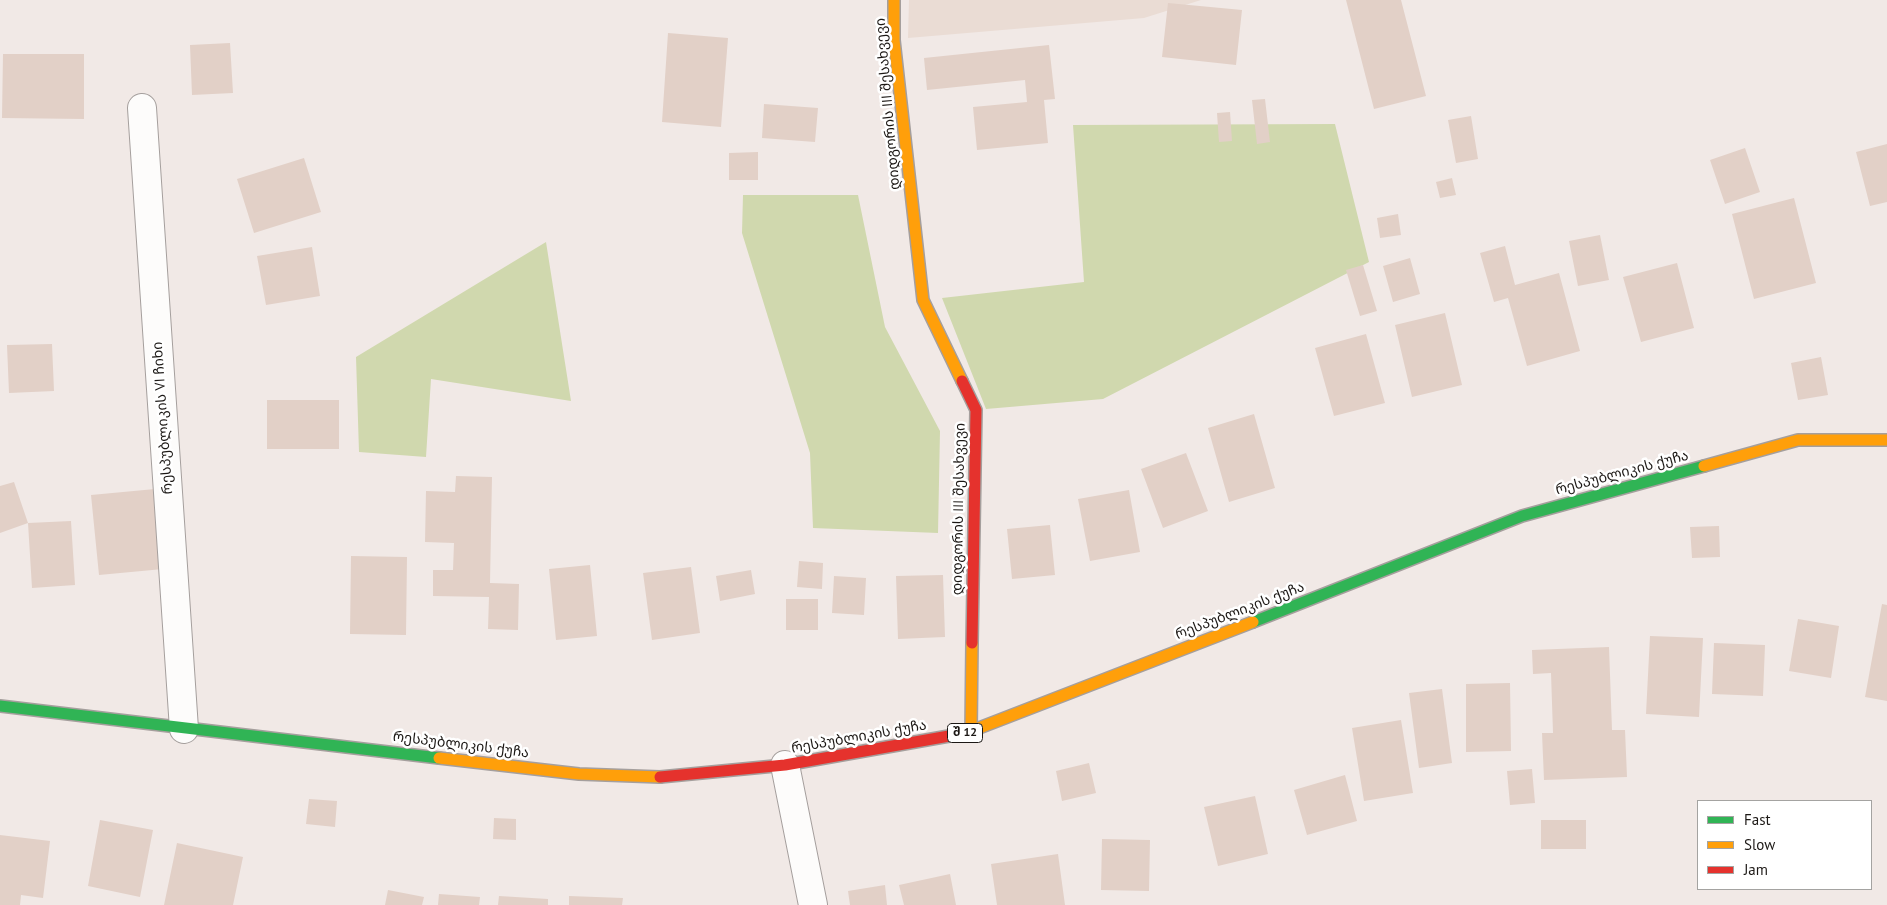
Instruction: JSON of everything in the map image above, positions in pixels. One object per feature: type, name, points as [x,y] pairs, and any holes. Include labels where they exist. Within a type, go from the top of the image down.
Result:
[{"type":"main road","name":"დიდგორის III შესახვევი","points":[[894,0],[894,40],[923,300],[976,410],[971,732]]},
{"type":"main road","name":"რესპუბლიკის ქუჩა","points":[[0,706],[579,774],[657,777],[785,765],[971,732],[1522,516],[1798,440],[1887,440]]},
{"type":"street","name":"რესპუბლიკის VI ჩიხი","points":[[142,108],[184,729]]},
{"type":"street","points":[[785,765],[813,905]]},
{"type":"shaded area","points":[[909,0],[1201,0],[1144,18],[908,38]]},
{"type":"green space","points":[[1335,124],[1369,262],[1103,399],[986,409],[942,298],[1084,282],[1073,125]]},
{"type":"green space","points":[[743,195],[858,195],[885,327],[940,431],[938,533],[813,528],[810,453],[742,233]]},
{"type":"green space","points":[[546,242],[571,401],[431,379],[426,457],[359,452],[356,357]]},
{"type":"building","points":[[1346,0],[1401,0],[1426,96],[1374,109]]},
{"type":"building","points":[[1168,3],[1242,10],[1236,65],[1162,57]]},
{"type":"building","points":[[668,33],[728,38],[721,127],[662,122]]},
{"type":"building","points":[[230,43],[233,93],[192,95],[190,45]]},
{"type":"building","points":[[1049,45],[1055,99],[1044,100],[1048,143],[977,150],[973,107],[1027,102],[1025,80],[927,90],[924,58]]},
{"type":"building","points":[[3,54],[84,54],[84,119],[2,118]]},
{"type":"building","points":[[1265,99],[1270,142],[1257,144],[1252,100]]},
{"type":"building","points":[[764,104],[818,108],[815,142],[762,138]]},
{"type":"building","points":[[1230,112],[1232,141],[1219,142],[1217,113]]},
{"type":"building","points":[[1471,116],[1478,159],[1456,163],[1448,120]]},
{"type":"building","points":[[1887,144],[1887,202],[1870,206],[1856,152]]},
{"type":"building","points":[[1745,148],[1760,192],[1725,204],[1710,160]]},
{"type":"building","points":[[758,152],[758,180],[729,180],[729,153]]},
{"type":"building","points":[[304,158],[321,212],[254,233],[237,179]]},
{"type":"building","points":[[1452,178],[1456,195],[1440,198],[1436,182]]},
{"type":"building","points":[[1794,198],[1816,283],[1754,299],[1732,214]]},
{"type":"building","points":[[1398,214],[1401,235],[1380,238],[1377,218]]},
{"type":"building","points":[[1600,235],[1609,280],[1578,286],[1569,241]]},
{"type":"building","points":[[1505,246],[1515,285],[1559,273],[1580,351],[1527,366],[1508,298],[1494,302],[1480,253]]},
{"type":"building","points":[[312,247],[320,296],[266,305],[257,256]]},
{"type":"building","points":[[1410,258],[1420,294],[1393,302],[1383,266]]},
{"type":"building","points":[[1677,263],[1694,328],[1641,342],[1623,277]]},
{"type":"building","points":[[1363,265],[1377,311],[1360,316],[1346,270]]},
{"type":"building","points":[[1445,313],[1462,385],[1412,397],[1395,325]]},
{"type":"building","points":[[1366,334],[1385,403],[1334,416],[1315,348]]},
{"type":"building","points":[[52,344],[54,391],[9,393],[7,345]]},
{"type":"building","points":[[1821,357],[1828,395],[1798,400],[1791,363]]},
{"type":"building","points":[[267,400],[339,400],[339,449],[267,449]]},
{"type":"building","points":[[1254,414],[1275,488],[1229,502],[1208,428]]},
{"type":"building","points":[[1186,453],[1208,511],[1163,528],[1141,469]]},
{"type":"building","points":[[456,476],[492,477],[490,583],[519,584],[518,630],[488,629],[489,597],[433,596],[433,570],[453,570],[454,543],[425,542],[426,491],[455,492]]},
{"type":"building","points":[[14,482],[28,523],[0,533],[0,486]]},
{"type":"building","points":[[155,489],[163,569],[99,575],[91,495]]},
{"type":"building","points":[[1129,490],[1140,552],[1090,561],[1078,499]]},
{"type":"building","points":[[71,521],[75,585],[32,588],[28,523]]},
{"type":"building","points":[[1050,525],[1055,575],[1012,579],[1007,529]]},
{"type":"building","points":[[1719,526],[1720,557],[1692,558],[1690,527]]},
{"type":"building","points":[[351,556],[407,557],[406,635],[350,634]]},
{"type":"building","points":[[799,561],[823,563],[822,589],[797,587]]},
{"type":"building","points":[[590,565],[597,636],[556,640],[549,569]]},
{"type":"building","points":[[691,567],[700,633],[652,640],[643,573]]},
{"type":"building","points":[[751,570],[755,594],[720,601],[716,576]]},
{"type":"building","points":[[943,575],[945,637],[898,639],[896,576]]},
{"type":"building","points":[[834,576],[866,578],[864,615],[832,613]]},
{"type":"building","points":[[786,599],[818,599],[818,630],[786,630]]},
{"type":"building","points":[[1882,604],[1887,605],[1887,701],[1865,697]]},
{"type":"building","points":[[1798,619],[1839,626],[1831,678],[1789,671]]},
{"type":"building","points":[[1650,636],[1703,638],[1699,717],[1646,714]]},
{"type":"building","points":[[1714,643],[1765,645],[1763,696],[1712,694]]},
{"type":"building","points":[[1609,647],[1612,730],[1625,730],[1627,777],[1544,780],[1542,733],[1553,733],[1551,673],[1533,674],[1532,650]]},
{"type":"building","points":[[1510,683],[1511,751],[1466,752],[1466,684]]},
{"type":"building","points":[[1442,689],[1452,763],[1419,768],[1409,693]]},
{"type":"building","points":[[1401,720],[1413,793],[1364,801],[1352,728]]},
{"type":"building","points":[[1089,763],[1096,793],[1062,801],[1056,771]]},
{"type":"building","points":[[1532,769],[1535,803],[1510,805],[1507,771]]},
{"type":"building","points":[[1345,775],[1357,821],[1307,835],[1294,790]]},
{"type":"building","points":[[1255,796],[1268,854],[1218,866],[1204,807]]},
{"type":"building","points":[[309,799],[337,801],[335,827],[306,824]]},
{"type":"building","points":[[494,818],[516,819],[516,840],[493,839]]},
{"type":"building","points":[[100,820],[153,830],[140,897],[88,886]]},
{"type":"building","points":[[1541,820],[1586,820],[1586,849],[1541,849]]},
{"type":"building","points":[[0,835],[50,841],[43,898],[21,895],[20,905],[0,905]]},
{"type":"building","points":[[1102,839],[1150,840],[1149,891],[1101,890]]},
{"type":"building","points":[[177,843],[243,857],[233,905],[164,905]]},
{"type":"building","points":[[1058,854],[1065,905],[997,905],[991,864]]},
{"type":"building","points":[[950,874],[956,905],[904,905],[899,885]]},
{"type":"building","points":[[885,885],[887,905],[850,905],[848,891]]},
{"type":"building","points":[[388,890],[424,897],[422,905],[385,905]]},
{"type":"building","points":[[439,894],[480,897],[479,905],[438,905]]},
{"type":"building","points":[[499,896],[548,899],[548,905],[498,905]]},
{"type":"building","points":[[569,896],[623,898],[622,905],[569,905]]},
{"type":"traffic: fast","points":[[1253,622],[1522,516],[1704,466]]},
{"type":"traffic: fast","points":[[0,706],[439,758]]},
{"type":"traffic: slow","points":[[894,0],[894,40],[923,300],[962,381]]},
{"type":"traffic: slow","points":[[1704,466],[1798,440],[1887,440]]},
{"type":"traffic: slow","points":[[966,733],[1253,622]]},
{"type":"traffic: slow","points":[[971,732],[972,643]]},
{"type":"traffic: slow","points":[[439,758],[579,774],[660,777]]},
{"type":"traffic: jam","points":[[962,381],[976,410],[972,643]]},
{"type":"traffic: jam","points":[[660,777],[785,765],[966,733]]}]
